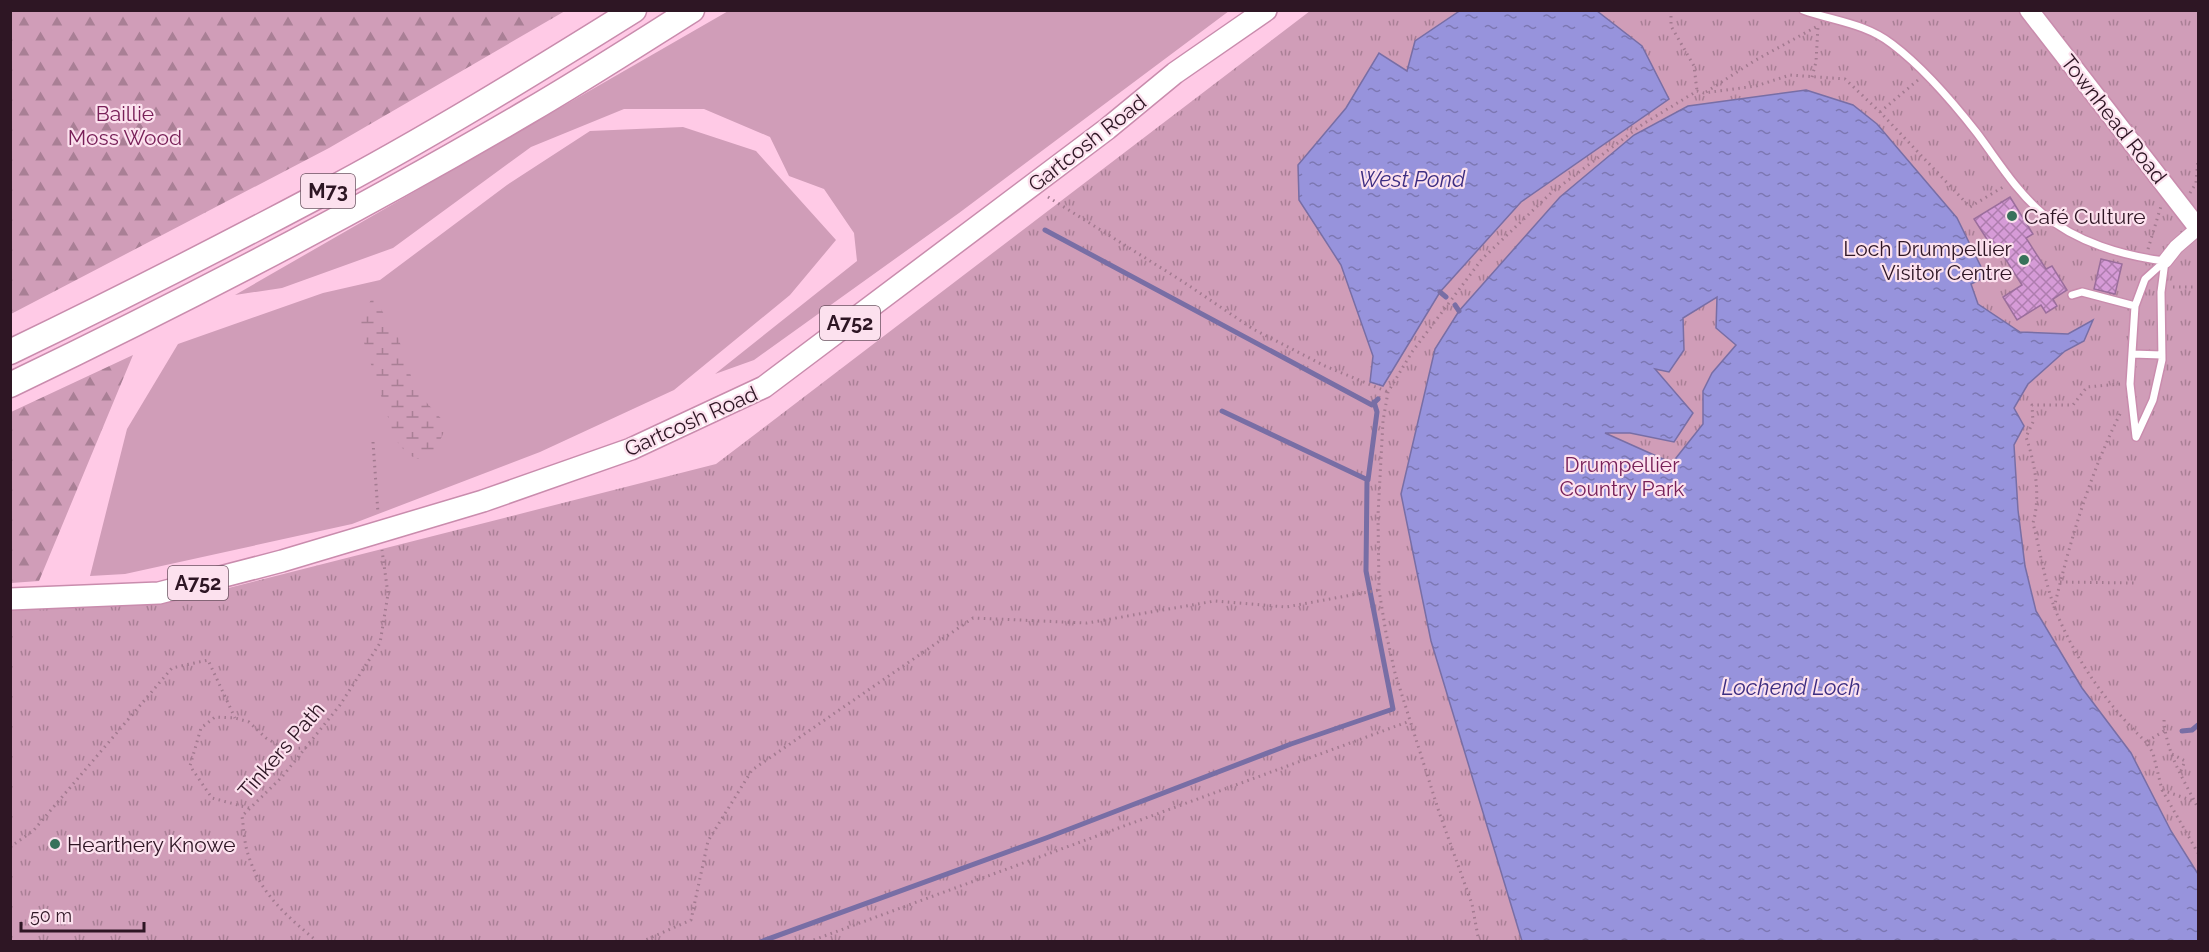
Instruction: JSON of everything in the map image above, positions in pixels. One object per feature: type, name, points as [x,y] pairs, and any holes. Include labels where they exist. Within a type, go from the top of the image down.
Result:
[{"type":"highway","name":"M73","points":[[10,352],[319,195],[524,79],[634,10]]},
{"type":"highway","name":"M73","points":[[10,385],[122,331],[326,225],[530,111],[692,10]]},
{"type":"main road","name":"Gartcosh Road","points":[[10,598],[159,593],[282,561],[483,501],[631,449],[764,387],[1107,129],[1175,73],[1266,10]]},
{"type":"street","name":"Townhead Road","points":[[2030,10],[2198,228]]},
{"type":"street","points":[[2165,261],[2176,247],[2198,228]]},
{"type":"lane","points":[[1803,10],[1859,25],[1890,43],[1931,80],[1976,132],[2012,181],[2044,214],[2084,240],[2145,259],[2165,261]]},
{"type":"lane","points":[[2165,261],[2161,292],[2162,355],[2153,400],[2136,437],[2130,384],[2135,306],[2145,279],[2165,261]]},
{"type":"lane","points":[[2072,295],[2082,292],[2135,306]]},
{"type":"lane","points":[[2132,354],[2162,355]]},
{"type":"path","points":[[1671,10],[1671,26],[1694,66],[1697,91]]},
{"type":"path","points":[[1812,77],[1816,62],[1820,15]]},
{"type":"path","points":[[1704,93],[1818,26]]},
{"type":"path","points":[[1479,942],[1472,904],[1439,812],[1395,673],[1379,590],[1378,514],[1383,422],[1388,392],[1412,352],[1482,259],[1551,193],[1643,124],[1697,91],[1704,93],[1756,86],[1790,75],[1845,79],[1880,112],[1970,207],[2012,181]]},
{"type":"path","points":[[1880,112],[1914,83]]},
{"type":"path","points":[[2183,208],[2196,183],[2199,159]]},
{"type":"path","points":[[1031,186],[1182,281],[1253,329],[1325,366],[1388,392]]},
{"type":"path","points":[[2145,259],[2167,187]]},
{"type":"path","points":[[2161,292],[2178,286],[2199,287]]},
{"type":"path","points":[[2123,374],[2122,384],[2087,387],[2073,405],[2032,405],[2032,422],[2026,437],[2035,461],[2037,512],[2033,523],[2054,608],[2079,657],[2103,695],[2123,720],[2146,742],[2153,753],[2162,790],[2199,853]]},
{"type":"path","points":[[2054,608],[2067,552],[2109,435],[2124,406]]},
{"type":"path","points":[[373,442],[379,532]]},
{"type":"path","name":"Tinkers Path","points":[[318,942],[283,913],[263,886],[248,856],[242,816],[282,777],[306,748],[340,705],[380,643],[388,594],[384,563]]},
{"type":"path","points":[[2060,582],[2135,583]]},
{"type":"path","points":[[640,942],[691,920],[708,841],[752,771],[973,618],[1087,623],[1215,602],[1286,608],[1379,590]]},
{"type":"path","points":[[10,847],[33,831],[172,669],[208,660],[235,718]]},
{"type":"path","points":[[249,809],[212,798],[190,766],[201,728],[215,717],[235,718],[249,722],[266,738],[285,749],[306,748]]},
{"type":"path","points":[[2164,720],[2164,731],[2172,754],[2199,808]]},
{"type":"path","points":[[808,942],[1410,721]]},
{"type":"path","points":[[2146,742],[2164,731]]},
{"type":"path","points":[[2172,754],[2185,761],[2180,774]]},
{"type":"path","points":[[2162,790],[2195,801]]},
{"type":"green space","name":"Baillie Moss Wood","points":[[11,10],[565,11],[329,148],[11,314]]},
{"type":"green space","points":[[730,10],[1229,11],[959,213],[754,360],[715,374],[857,261],[854,233],[824,189],[789,176],[770,137],[704,109],[624,109],[531,147],[393,248],[282,288],[235,295]]},
{"type":"green space","name":"Drumpellier Country Park","points":[[1310,11],[2198,11],[2198,941],[11,942],[11,610],[205,594],[716,464]]},
{"type":"green space","points":[[683,127],[756,151],[836,240],[790,295],[674,390],[540,452],[352,524],[125,574],[90,576],[127,429],[178,344],[323,293],[380,280],[507,185],[590,131]]},
{"type":"green space","points":[[373,296],[398,337],[416,391],[447,425],[430,463],[408,455],[395,439],[358,324]]},
{"type":"green space","points":[[133,355],[39,581],[11,583],[11,412]]},
{"type":"water","name":"West Pond","points":[[1461,10],[1597,11],[1642,46],[1669,99],[1521,202],[1440,292],[1383,386],[1370,382],[1373,356],[1341,265],[1299,200],[1298,165],[1346,108],[1379,53],[1407,71],[1415,41]]},
{"type":"water","name":"Lochend Loch","points":[[1806,90],[1853,105],[1877,124],[1957,218],[1986,277],[1971,284],[1978,304],[2020,332],[2068,334],[2093,320],[2084,341],[2065,351],[2028,384],[2014,408],[2024,426],[2014,445],[2018,510],[2025,566],[2036,611],[2082,688],[2131,753],[2171,831],[2198,874],[2198,941],[1522,941],[1431,641],[1401,494],[1435,349],[1459,311],[1560,197],[1634,135],[1688,106]],"holes":[[[1717,297],[1716,328],[1736,345],[1712,373],[1703,391],[1703,424],[1672,463],[1605,433],[1630,433],[1674,442],[1693,413],[1655,369],[1669,372],[1684,350],[1683,318]]]},
{"type":"building","name":"Loch Drumpellier Visitor Centre","points":[[2010,197],[2033,234],[2026,238],[2046,269],[2052,266],[2067,290],[2053,299],[2057,306],[2046,313],[2041,305],[2017,320],[2003,297],[2022,285],[2001,252],[1997,255],[1974,219]]},
{"type":"building","points":[[2101,259],[2122,264],[2115,294],[2094,289]]},
{"type":"waterway","points":[[1045,230],[1372,405],[1378,399]]},
{"type":"waterway","points":[[1440,292],[1446,297]]},
{"type":"waterway","points":[[1455,305],[1459,311]]},
{"type":"waterway","points":[[1222,411],[1368,480],[1377,412],[1374,402]]},
{"type":"waterway","points":[[760,942],[1046,838],[1291,744],[1393,709],[1366,571],[1367,480]]},
{"type":"waterway","points":[[2182,731],[2192,730],[2198,725]]},
{"type":"place","name":"Café Culture","points":[[2012,216]]},
{"type":"place","name":"Loch Drumpellier Visitor Centre","points":[[2024,260]]},
{"type":"place","name":"Hearthery Knowe","points":[[55,844]]}]
